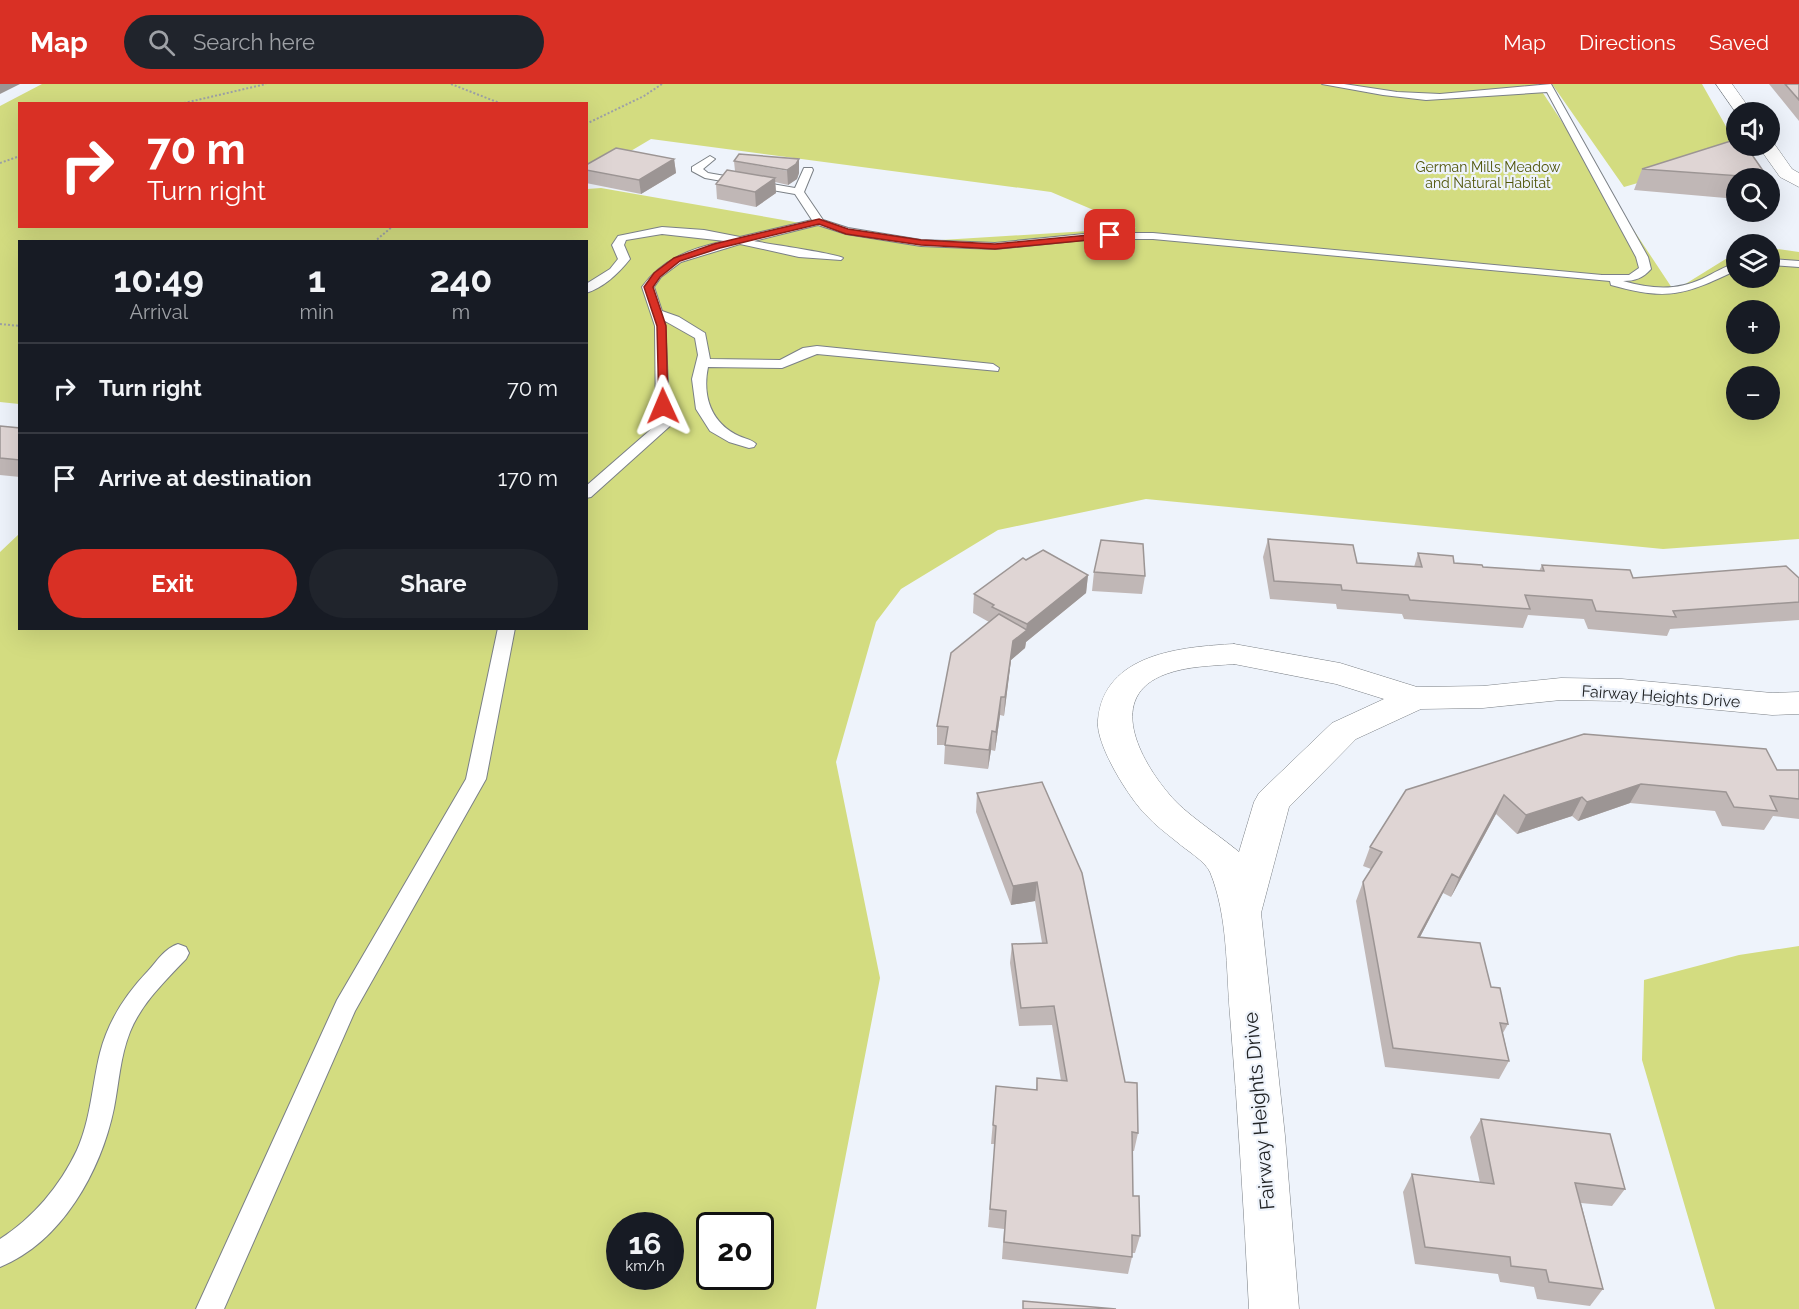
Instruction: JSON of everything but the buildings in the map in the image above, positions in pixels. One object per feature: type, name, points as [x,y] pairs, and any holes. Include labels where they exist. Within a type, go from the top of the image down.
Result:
[{"type":"street","points":[[1724,84],[1737,102]]},
{"type":"street","points":[[1774,156],[1786,173],[1799,181]]},
{"type":"street","name":"Fairway Heights Drive","points":[[1274,1309],[1262,1136],[1241,913],[1226,862],[1157,805],[1131,769],[1120,745],[1114,722],[1119,701],[1128,683],[1153,666],[1190,657],[1234,654],[1340,674],[1416,698],[1483,697],[1561,689],[1622,690],[1772,704],[1799,703]]},
{"type":"street","name":"Fairway Heights Drive","points":[[1241,913],[1272,802],[1344,731],[1416,698]]},
{"type":"lane","points":[[588,492],[663,426],[661,326],[648,287],[657,275],[677,260],[738,241],[819,222],[846,231],[921,243],[995,246],[1094,236],[1153,236],[1602,278],[1632,278],[1645,269],[1642,257],[1548,87],[1442,97],[1411,97],[1326,84]]},
{"type":"lane","points":[[710,159],[696,169],[705,175],[799,192],[819,222]]},
{"type":"lane","points":[[799,192],[808,170]]},
{"type":"lane","points":[[588,289],[614,271],[624,259],[618,245],[622,238],[633,234],[699,232],[789,252],[837,258]]},
{"type":"lane","points":[[1780,263],[1799,264]]},
{"type":"lane","points":[[1602,278],[1638,289],[1674,291],[1686,289],[1726,271]]},
{"type":"lane","points":[[658,314],[675,320],[701,336],[704,355],[699,379],[704,409],[715,428],[734,439],[749,444]]},
{"type":"lane","points":[[703,363],[782,364],[808,351],[817,350],[993,368]]},
{"type":"lane","points":[[210,1309],[345,1007],[476,779],[507,630]]},
{"type":"lane","points":[[0,1254],[32,1233],[51,1215],[65,1193],[91,1143],[102,1111],[112,1047],[119,1030],[137,999],[178,953]]},
{"type":"path","points":[[189,102],[266,84]]},
{"type":"path","points":[[451,84],[496,102]]},
{"type":"path","points":[[588,123],[644,96],[662,84]]},
{"type":"path","points":[[0,163],[18,157]]},
{"type":"path","points":[[376,240],[391,228]]},
{"type":"path","points":[[0,324],[18,326]]},
{"type":"green space","name":"German Mills Meadow and Natural Habitat","points":[[42,84],[1537,84],[1674,291],[1726,259],[1726,288],[1780,288],[1780,249],[1799,252],[1799,539],[1663,549],[1146,499],[998,530],[901,589],[876,622],[836,762],[880,978],[816,1309],[0,1309],[0,552],[18,535],[18,630],[588,630],[588,240],[18,240],[18,404],[0,402],[0,106]]},
{"type":"green space","points":[[1552,84],[1702,84],[1726,126],[1726,156],[1731,156],[1624,187]]},
{"type":"green space","points":[[1799,946],[1799,1309],[1715,1309],[1642,1060],[1644,980],[1739,955]]},
{"type":"route","points":[[663,406],[661,326],[648,287],[657,275],[677,260],[717,246],[819,222],[846,231],[921,243],[995,246],[1110,235]]}]
